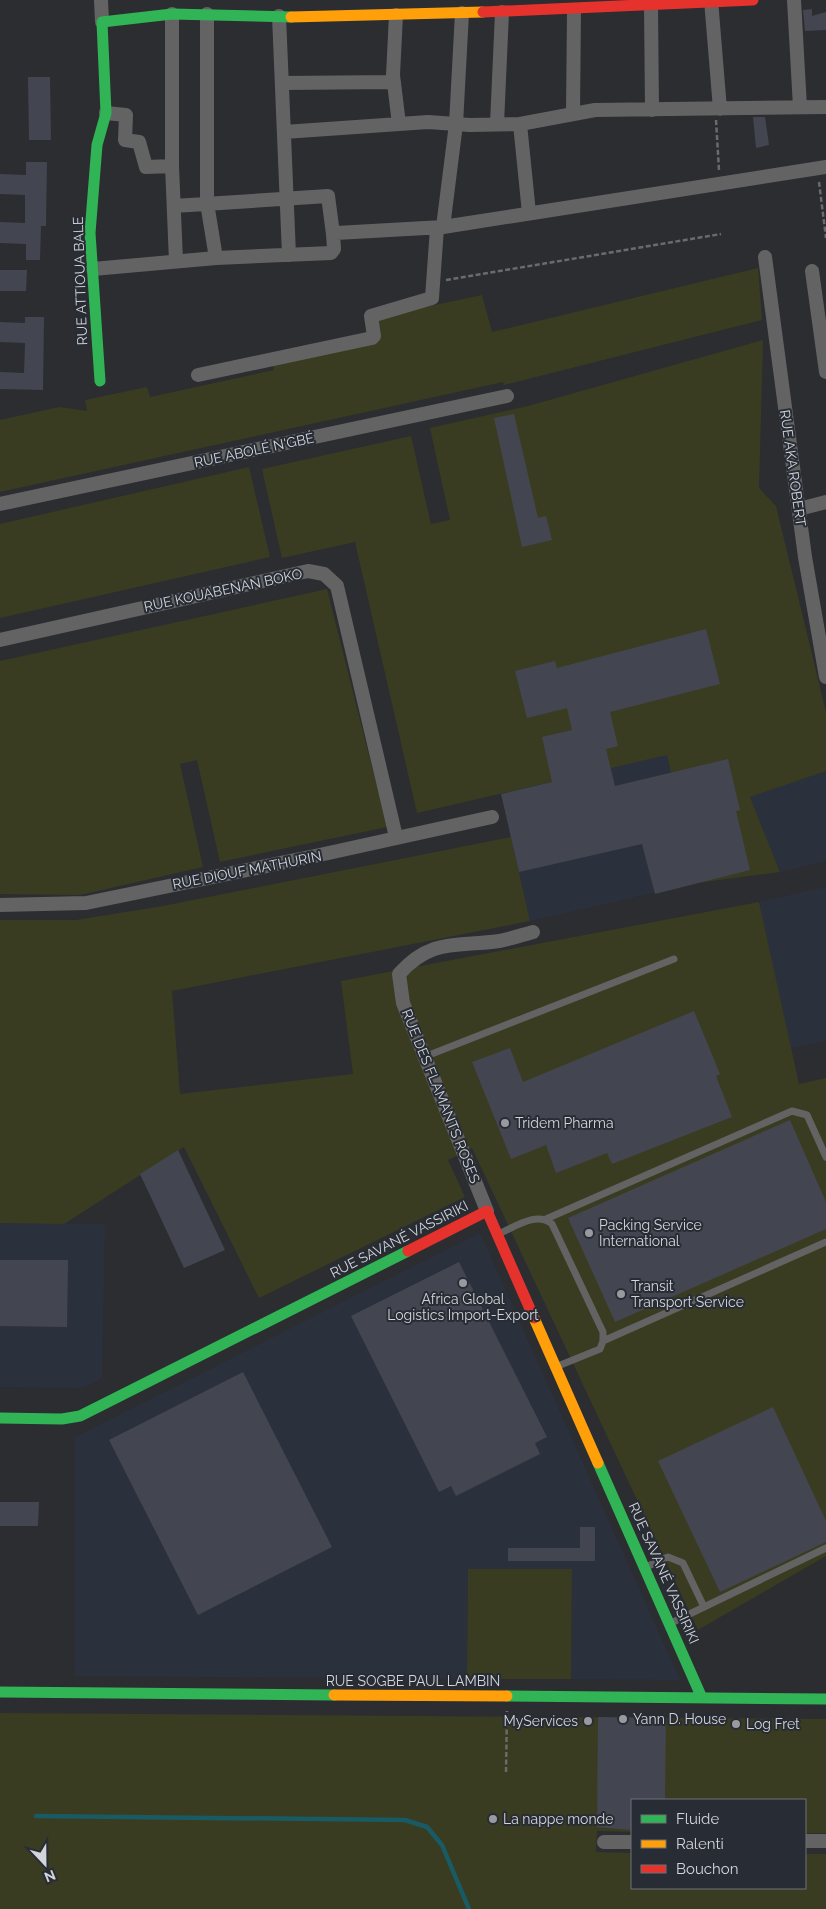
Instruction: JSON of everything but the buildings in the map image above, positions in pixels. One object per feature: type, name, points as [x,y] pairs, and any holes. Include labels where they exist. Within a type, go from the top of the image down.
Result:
[{"type":"street","points":[[101,0],[102,22],[172,14],[279,16],[396,15],[574,10],[752,0]]},
{"type":"street","points":[[794,0],[800,107]]},
{"type":"street","points":[[711,1],[718,109]]},
{"type":"street","points":[[651,5],[652,110]]},
{"type":"street","points":[[574,10],[574,114]]},
{"type":"street","points":[[497,124],[502,12]]},
{"type":"street","points":[[198,375],[372,338],[374,336],[371,316],[429,300],[434,294],[440,227],[456,124],[462,13]]},
{"type":"street","points":[[172,14],[172,166],[176,261]]},
{"type":"street","points":[[207,14],[207,203],[216,258]]},
{"type":"street","points":[[396,15],[394,82],[399,124]]},
{"type":"street","points":[[279,16],[289,255]]},
{"type":"street","name":"RUE ATTIOUA BALE","points":[[100,381],[90,233],[97,145],[106,113],[102,22]]},
{"type":"street","points":[[282,83],[394,82]]},
{"type":"street","points":[[284,132],[428,122],[520,124],[595,110],[826,107]]},
{"type":"street","points":[[106,113],[126,114],[125,140],[139,142],[148,168],[172,166]]},
{"type":"street","points":[[520,124],[529,214]]},
{"type":"street","points":[[333,234],[440,227],[822,168]]},
{"type":"street","points":[[93,269],[216,258],[333,252],[333,234],[328,196],[174,206]]},
{"type":"street","name":"RUE AKA ROBERT","points":[[765,257],[799,509],[826,677]]},
{"type":"street","points":[[812,271],[826,372]]},
{"type":"street","name":"RUE ABOLÉ N'GBÉ","points":[[0,504],[507,396]]},
{"type":"street","points":[[799,509],[826,502]]},
{"type":"street","name":"RUE KOUABENAN BOKO","points":[[0,640],[308,571],[324,574],[337,586],[396,837]]},
{"type":"street","name":"RUE DIOUF MATHURIN","points":[[0,905],[86,903],[492,817]]},
{"type":"street","name":"RUE DES FLAMANTS ROSES","points":[[488,1210],[403,1003],[399,974],[412,959],[429,950],[501,941],[533,932]]},
{"type":"street","name":"RUE SAVANÉ VASSIRIKI","points":[[0,1418],[62,1419],[80,1416],[488,1210],[702,1698]]},
{"type":"street","name":"RUE SOGBE PAUL LAMBIN","points":[[0,1692],[826,1699]]},
{"type":"street","points":[[806,1841],[826,1841]]},
{"type":"street","points":[[604,1842],[631,1842]]},
{"type":"lane","points":[[424,1057],[674,959]]},
{"type":"lane","points":[[498,1234],[537,1218],[546,1219],[792,1111],[807,1115],[826,1157]]},
{"type":"lane","points":[[546,1219],[552,1224],[557,1233],[603,1332],[603,1341],[600,1349],[557,1367]]},
{"type":"lane","points":[[603,1341],[826,1242]]},
{"type":"lane","points":[[670,1624],[826,1548]]},
{"type":"lane","points":[[645,1567],[668,1557],[683,1563],[704,1606]]},
{"type":"path","points":[[718,109],[720,184]]},
{"type":"path","points":[[822,168],[826,238]]},
{"type":"path","points":[[434,282],[721,234]]},
{"type":"path","points":[[506,1772],[508,1696]]},
{"type":"shaded area","points":[[660,721],[697,883],[530,921],[501,794],[541,785]]},
{"type":"shaded area","points":[[826,771],[826,861],[780,872],[750,797]]},
{"type":"shaded area","points":[[826,887],[826,1041],[790,1048],[759,902]]},
{"type":"shaded area","points":[[0,1223],[105,1224],[102,1378],[84,1388],[0,1387]]},
{"type":"shaded area","points":[[480,1233],[680,1680],[571,1679],[572,1569],[468,1569],[467,1679],[75,1676],[75,1437]]},
{"type":"green space","points":[[758,268],[762,320],[504,385],[503,382],[0,492],[0,420],[59,407],[87,411],[85,400],[147,387],[150,397],[274,370],[273,363],[378,340],[374,318],[482,295],[492,332]]},
{"type":"green space","points":[[763,340],[759,488],[776,506],[826,712],[826,771],[750,797],[780,872],[697,883],[667,755],[417,813],[355,542],[282,558],[262,469],[411,436],[431,524],[450,520],[430,428],[528,406]]},
{"type":"green space","points":[[249,467],[270,557],[0,618],[0,524]]},
{"type":"green space","points":[[327,589],[387,827],[220,862],[197,760],[180,764],[203,867],[80,895],[0,894],[0,661]]},
{"type":"green space","points":[[511,837],[530,921],[172,991],[180,1094],[353,1074],[341,981],[759,902],[799,1084],[826,1078],[826,1556],[698,1630],[472,1148],[448,1160],[465,1197],[259,1298],[184,1147],[64,1224],[0,1223],[0,920],[76,920],[163,906]]},
{"type":"green space","points":[[468,1569],[572,1569],[571,1679],[467,1679]]},
{"type":"green space","points":[[0,1713],[826,1719],[826,1833],[806,1833],[806,1799],[631,1799],[631,1832],[597,1831],[596,1852],[631,1853],[631,1889],[806,1889],[806,1854],[826,1854],[826,1909],[0,1909]]},
{"type":"waterway","points":[[36,1816],[405,1820],[427,1827],[442,1845],[469,1909]]},
{"type":"traffic: fast","points":[[100,381],[90,233],[97,145],[106,113],[102,22],[172,14],[291,17]]},
{"type":"traffic: fast","points":[[0,1418],[62,1419],[80,1416],[408,1251]]},
{"type":"traffic: fast","points":[[598,1463],[702,1698]]},
{"type":"traffic: fast","points":[[0,1692],[334,1695]]},
{"type":"traffic: fast","points":[[507,1696],[826,1699]]},
{"type":"traffic: slow","points":[[291,17],[483,12]]},
{"type":"traffic: slow","points":[[534,1318],[598,1463]]},
{"type":"traffic: slow","points":[[334,1695],[507,1696]]},
{"type":"traffic: jam","points":[[483,12],[753,0]]},
{"type":"traffic: jam","points":[[408,1251],[487,1211],[534,1318]]},
{"type":"place","name":"Tridem Pharma","points":[[505,1123]]},
{"type":"place","name":"Packing Service International","points":[[589,1233]]},
{"type":"place","name":"Africa Global Logistics Import-Export","points":[[463,1283]]},
{"type":"place","name":"Transit Transport Service","points":[[621,1294]]},
{"type":"place","name":"Yann D. House","points":[[623,1719]]},
{"type":"place","name":"MyServices","points":[[588,1721]]},
{"type":"place","name":"Log Fret","points":[[736,1724]]},
{"type":"place","name":"La nappe monde","points":[[493,1819]]}]
